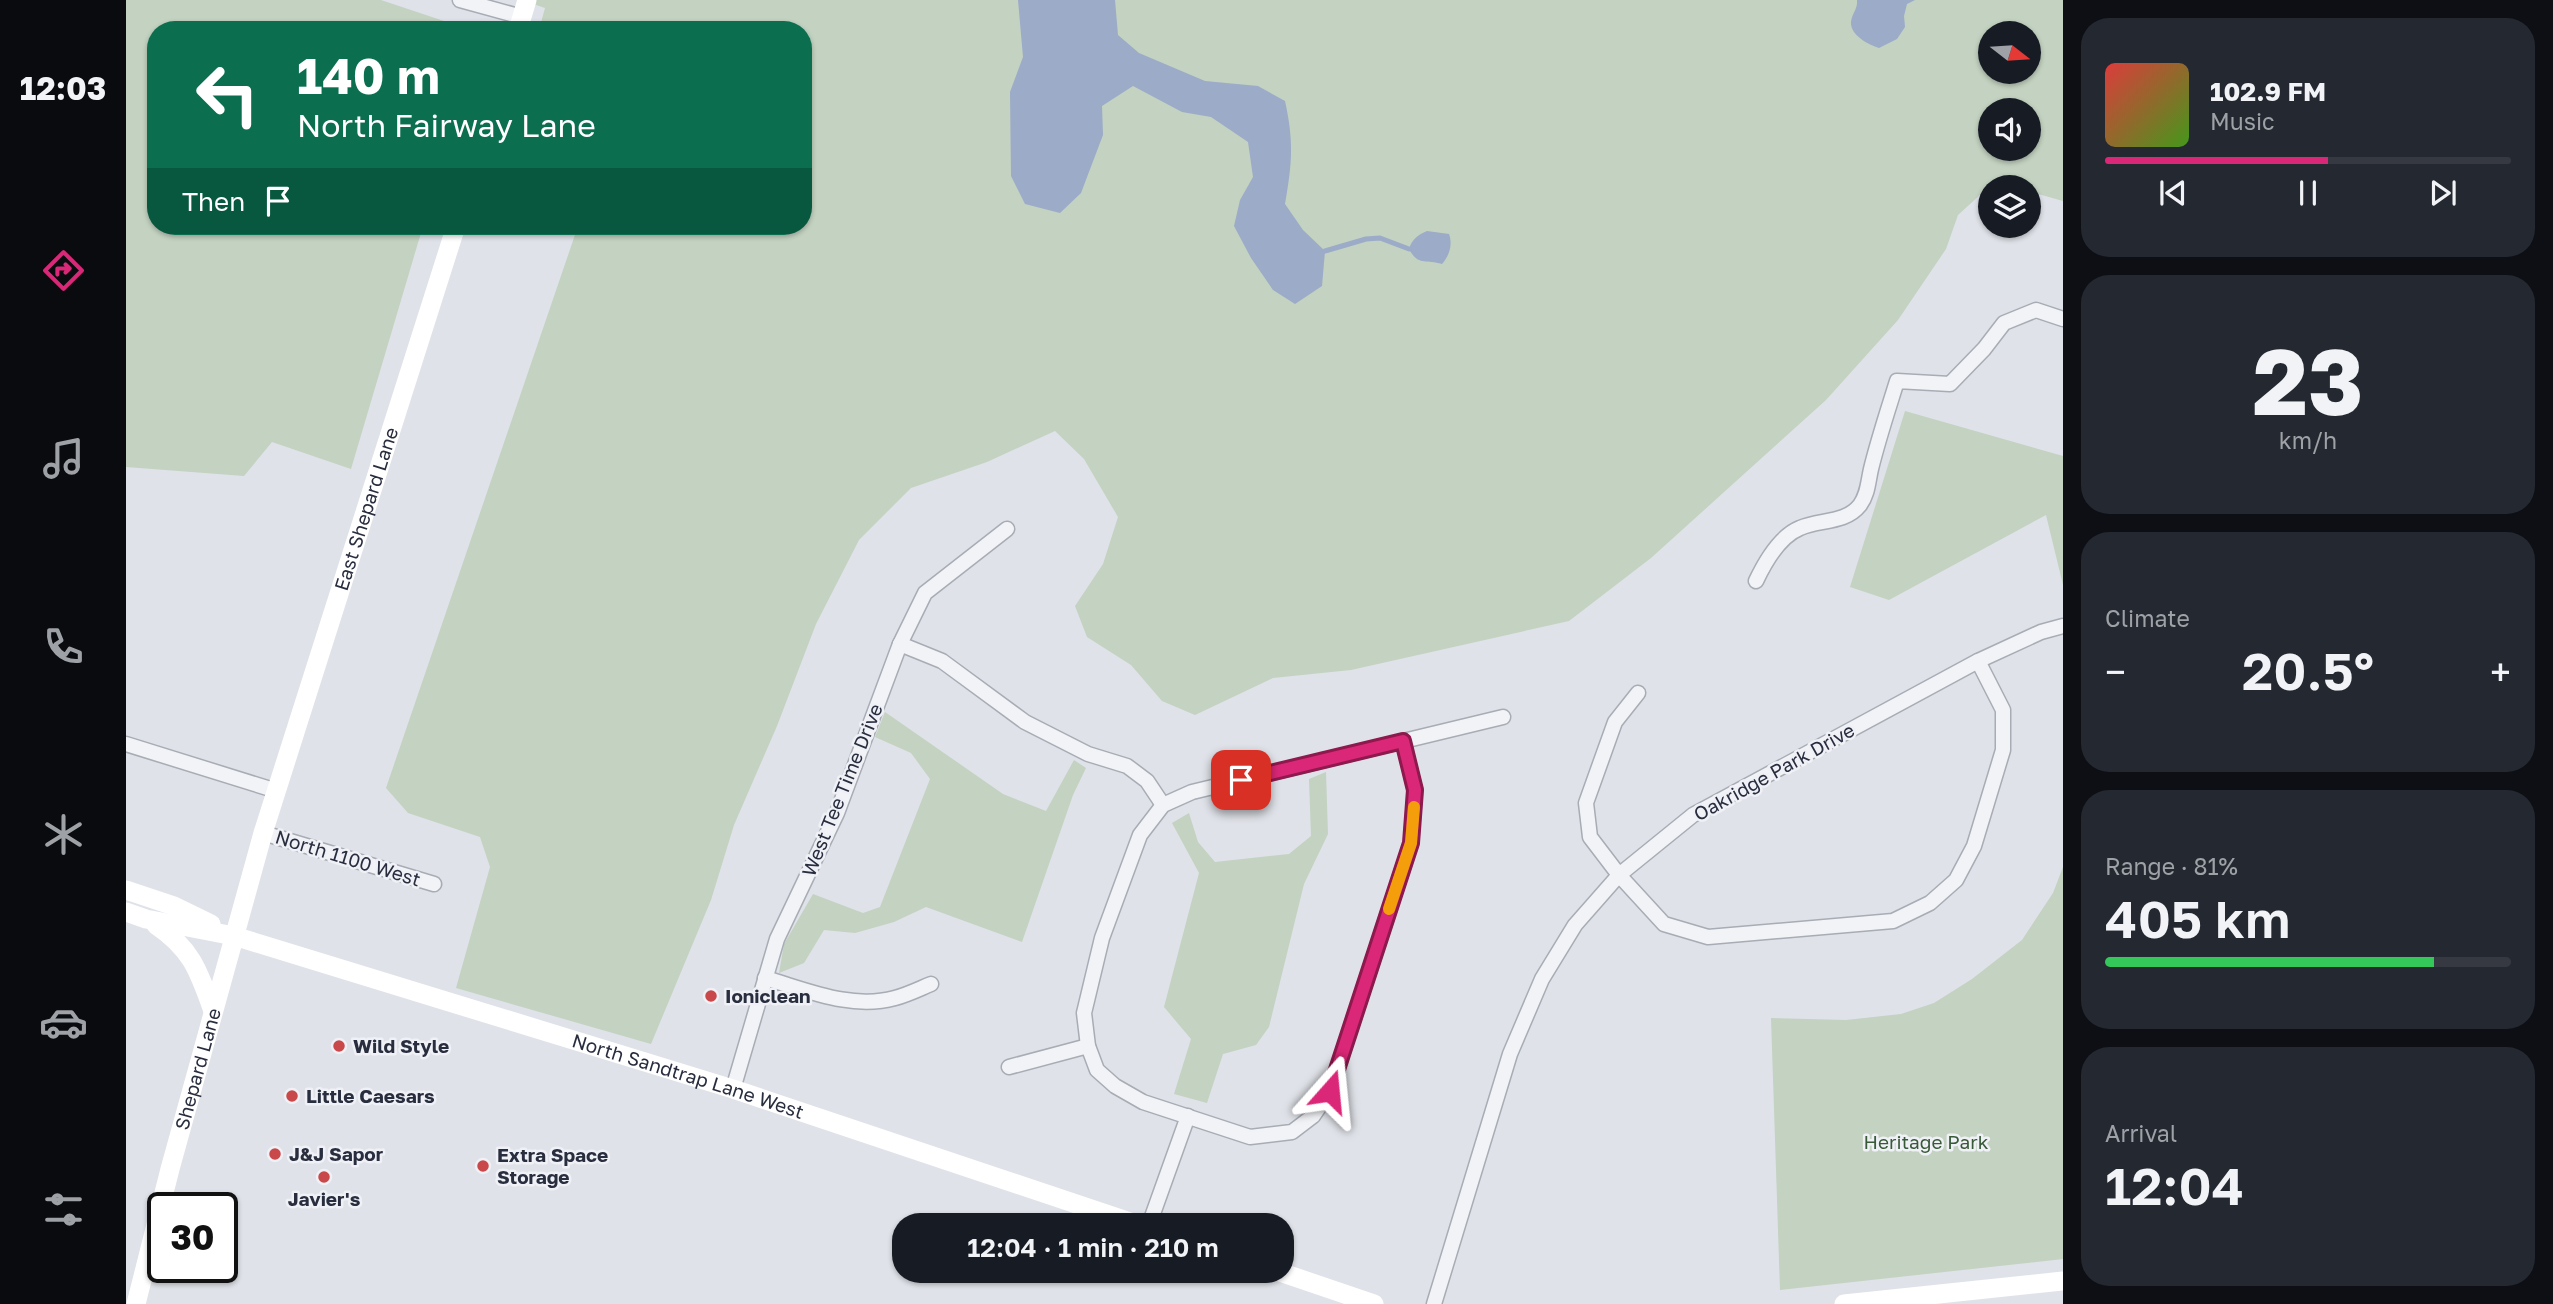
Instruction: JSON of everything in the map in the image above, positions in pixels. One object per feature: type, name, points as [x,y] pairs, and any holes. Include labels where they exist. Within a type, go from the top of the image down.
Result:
[{"type":"street","points":[[460,0],[523,16]]},
{"type":"street","name":"East Shepard Lane","points":[[263,833],[453,235]]},
{"type":"street","points":[[1756,581],[1780,543],[1793,531],[1840,518],[1859,506],[1868,489],[1870,471],[1897,381],[1951,384],[2004,323],[2036,310],[2063,319]]},
{"type":"street","name":"West Tee Time Drive","points":[[733,1089],[777,939],[837,813],[900,644],[925,593],[1007,529]]},
{"type":"street","name":"Oakridge Park Drive","points":[[1434,1304],[1515,1041],[1542,979],[1575,925],[1619,875],[1693,815],[1978,661],[2041,632],[2063,626]]},
{"type":"street","points":[[900,644],[942,661],[1025,722],[1088,754],[1127,766],[1147,781],[1163,805]]},
{"type":"street","points":[[1638,693],[1615,722],[1586,803],[1590,837],[1619,875],[1664,924],[1708,937],[1893,921],[1930,903],[1956,880],[1974,846],[2003,750],[2003,710],[1978,661]]},
{"type":"street","points":[[1403,741],[1415,790],[1411,843],[1330,1091],[1313,1116],[1292,1132],[1250,1137],[1143,1102],[1115,1086],[1097,1070],[1088,1046],[1084,1013],[1102,938],[1140,835],[1163,805],[1192,792],[1403,741],[1503,717]]},
{"type":"street","points":[[126,744],[277,791]]},
{"type":"street","name":"North 1100 West","points":[[263,833],[433,884]]},
{"type":"street","name":"Shepard Lane","points":[[136,1304],[263,833]]},
{"type":"street","points":[[126,890],[174,906],[234,936]]},
{"type":"street","points":[[126,912],[146,919],[234,936]]},
{"type":"street","points":[[146,919],[177,939],[198,969],[213,1011]]},
{"type":"street","name":"North Sandtrap Lane West","points":[[234,936],[733,1089],[1103,1213]]},
{"type":"street","points":[[765,978],[833,999],[867,1002],[895,998],[931,984]]},
{"type":"street","points":[[1009,1066],[1088,1046]]},
{"type":"street","points":[[1153,1213],[1188,1116]]},
{"type":"street","points":[[1294,1277],[1374,1304]]},
{"type":"street","points":[[1844,1304],[2063,1281]]},
{"type":"green space","points":[[126,0],[381,0],[444,21],[147,21],[147,235],[420,235],[351,469],[272,442],[244,476],[126,467]]},
{"type":"green space","points":[[522,0],[2063,0],[2063,201],[2041,195],[2041,175],[1978,175],[1978,197],[1958,215],[1946,249],[1898,320],[1826,400],[1651,558],[1569,621],[1351,670],[1273,678],[1195,715],[1162,701],[1131,665],[1087,637],[1075,606],[1103,564],[1118,517],[1084,459],[1055,431],[987,462],[911,488],[859,540],[816,624],[777,726],[734,825],[711,900],[651,1044],[456,988],[490,867],[480,837],[408,813],[386,788],[575,235],[812,235],[812,21],[541,21],[545,8]]},
{"type":"green space","points":[[1905,411],[2063,456],[2063,585],[2046,515],[1889,600],[1850,587]]},
{"type":"green space","points":[[885,712],[1003,794],[1046,811],[1074,760],[1086,768],[1073,795],[1022,942],[926,907],[894,922],[855,933],[824,930],[804,963],[779,973],[784,944],[813,894],[863,913],[880,907],[930,779],[911,753],[875,737]]},
{"type":"green space","points":[[1326,772],[1328,834],[1304,884],[1269,1027],[1256,1045],[1223,1054],[1207,1103],[1174,1094],[1191,1039],[1164,1007],[1199,873],[1172,823],[1189,813],[1198,842],[1215,862],[1289,854],[1311,836],[1309,779]]},
{"type":"green space","name":"Heritage Park","points":[[2063,867],[2063,1259],[1780,1290],[1771,1018],[1846,1020],[1901,1014],[1934,1003],[1972,979],[2022,940],[2053,893]]},
{"type":"water","points":[[1018,0],[1115,0],[1118,35],[1139,53],[1205,81],[1258,86],[1285,101],[1291,152],[1285,204],[1303,230],[1325,251],[1322,286],[1295,304],[1273,290],[1251,258],[1234,226],[1240,200],[1253,177],[1248,142],[1211,117],[1182,112],[1133,86],[1102,106],[1103,135],[1081,193],[1060,213],[1025,204],[1011,176],[1010,92],[1023,57]]},
{"type":"water","points":[[1857,0],[1915,0],[1907,4],[1905,27],[1897,39],[1879,48],[1861,39],[1852,27]]},
{"type":"water","points":[[1427,231],[1449,234],[1450,250],[1442,264],[1419,260],[1409,249],[1416,238]]},
{"type":"waterway","points":[[1325,251],[1366,239],[1380,238],[1409,249]]},
{"type":"slow traffic","points":[[1389,909],[1411,843],[1414,807]]},
{"type":"place","name":"Ioniclean","points":[[711,996]]},
{"type":"place","name":"Wild Style","points":[[339,1046]]},
{"type":"place","name":"Little Caesars","points":[[292,1096]]},
{"type":"place","name":"J&J Sapor","points":[[275,1154]]},
{"type":"place","name":"Extra Space Storage","points":[[483,1166]]},
{"type":"place","name":"Javier's","points":[[324,1177]]},
{"type":"route","points":[[1241,780],[1403,741],[1415,790],[1411,843],[1330,1091]]}]
